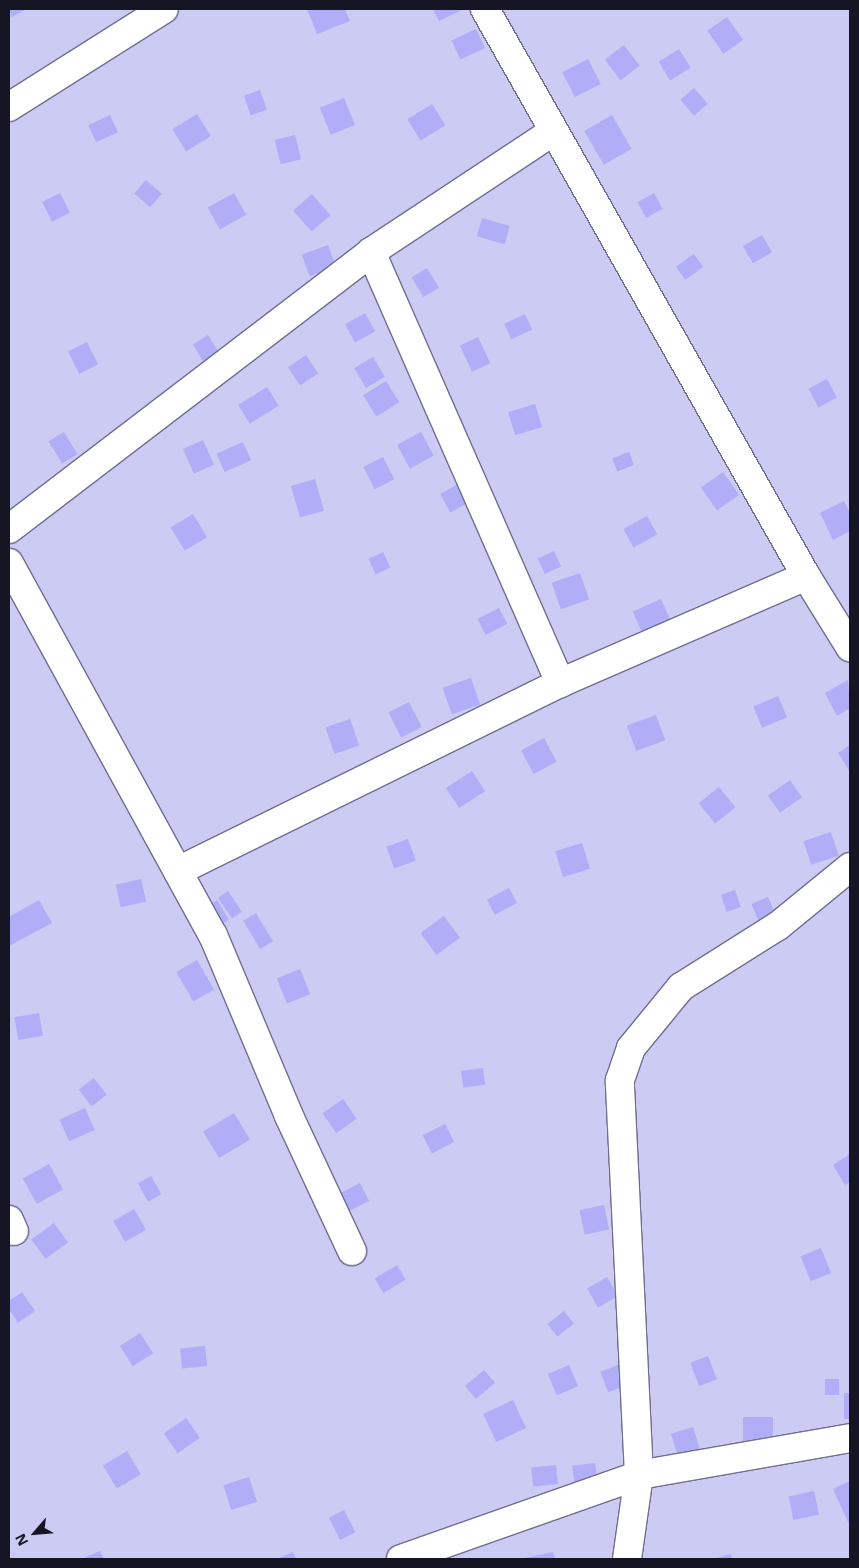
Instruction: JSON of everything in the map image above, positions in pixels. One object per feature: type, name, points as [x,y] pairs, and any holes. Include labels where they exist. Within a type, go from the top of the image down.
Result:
[{"type":"street","points":[[9,107],[164,9]]},
{"type":"street","points":[[485,9],[806,576],[850,646]]},
{"type":"street","points":[[9,529],[371,252],[554,131]]},
{"type":"street","points":[[371,252],[560,683]]},
{"type":"street","points":[[9,563],[213,935],[289,1116],[352,1251]]},
{"type":"street","points":[[178,871],[560,683],[806,576]]},
{"type":"street","points":[[627,1559],[639,1475],[620,1080],[631,1048],[681,987],[778,926],[850,867]]},
{"type":"street","points":[[401,1559],[639,1475],[850,1438]]},
{"type":"building","points":[[9,9],[26,9],[12,17]]},
{"type":"building","points":[[307,9],[345,9],[350,21],[317,34]]},
{"type":"building","points":[[433,9],[464,9],[439,21]]},
{"type":"building","points":[[727,17],[743,40],[723,54],[707,31]]},
{"type":"building","points":[[476,29],[485,48],[460,59],[452,40]]},
{"type":"building","points":[[624,45],[640,66],[620,80],[605,59]]},
{"type":"building","points":[[679,49],[691,68],[670,80],[659,62]]},
{"type":"building","points":[[588,59],[601,84],[575,97],[562,72]]},
{"type":"building","points":[[694,88],[708,104],[694,116],[680,100]]},
{"type":"building","points":[[260,90],[267,110],[251,115],[244,96]]},
{"type":"building","points":[[344,98],[355,125],[331,135],[320,108]]},
{"type":"building","points":[[432,104],[445,125],[421,141],[407,119]]},
{"type":"building","points":[[197,114],[211,136],[186,151],[172,129]]},
{"type":"building","points":[[110,115],[118,132],[96,142],[88,125]]},
{"type":"building","points":[[612,115],[632,149],[604,165],[584,131]]},
{"type":"building","points":[[295,135],[301,159],[281,164],[275,140]]},
{"type":"building","points":[[146,180],[162,194],[150,207],[134,194]]},
{"type":"building","points":[[60,193],[70,213],[52,222],[42,202]]},
{"type":"building","points":[[234,193],[246,215],[220,229],[208,208]]},
{"type":"building","points":[[654,193],[663,209],[646,218],[637,202]]},
{"type":"building","points":[[312,194],[330,215],[312,232],[293,210]]},
{"type":"building","points":[[482,218],[510,226],[505,244],[477,236]]},
{"type":"building","points":[[762,235],[772,252],[753,263],[743,246]]},
{"type":"building","points":[[328,245],[336,267],[310,276],[302,255]]},
{"type":"building","points":[[694,254],[703,267],[685,280],[676,267]]},
{"type":"building","points":[[427,268],[439,288],[423,297],[412,277]]},
{"type":"building","points":[[365,313],[375,331],[355,343],[345,324]]},
{"type":"building","points":[[525,314],[532,329],[511,339],[504,324]]},
{"type":"building","points":[[208,335],[220,354],[204,363],[193,345]]},
{"type":"building","points":[[478,337],[490,363],[472,372],[460,345]]},
{"type":"building","points":[[87,342],[98,364],[79,374],[68,351]]},
{"type":"building","points":[[306,355],[318,373],[300,386],[288,367]]},
{"type":"building","points":[[373,357],[385,377],[366,388],[354,368]]},
{"type":"building","points":[[827,379],[837,398],[818,407],[808,389]]},
{"type":"building","points":[[386,381],[399,402],[376,417],[363,395]]},
{"type":"building","points":[[267,387],[279,406],[250,424],[238,405]]},
{"type":"building","points":[[535,404],[542,427],[515,435],[508,412]]},
{"type":"building","points":[[64,432],[77,454],[62,464],[49,441]]},
{"type":"building","points":[[421,432],[434,456],[410,469],[397,445]]},
{"type":"building","points":[[203,440],[214,465],[194,474],[183,449]]},
{"type":"building","points":[[243,442],[251,460],[225,472],[217,454]]},
{"type":"building","points":[[629,452],[634,465],[617,472],[612,458]]},
{"type":"building","points":[[383,457],[394,479],[375,489],[363,467]]},
{"type":"building","points":[[723,472],[739,495],[717,510],[701,487]]},
{"type":"building","points":[[315,479],[324,511],[300,518],[291,486]]},
{"type":"building","points":[[462,482],[472,500],[450,512],[440,494]]},
{"type":"building","points":[[844,501],[850,513],[850,531],[833,540],[820,513]]},
{"type":"building","points":[[193,514],[207,537],[185,551],[171,527]]},
{"type":"building","points":[[647,516],[657,534],[634,547],[623,529]]},
{"type":"building","points":[[554,551],[561,566],[545,574],[538,559]]},
{"type":"building","points":[[383,552],[390,567],[376,574],[368,559]]},
{"type":"building","points":[[580,573],[589,599],[561,609],[552,583]]},
{"type":"building","points":[[661,599],[673,626],[645,639],[633,612]]},
{"type":"building","points":[[499,608],[507,624],[486,635],[478,619]]},
{"type":"building","points":[[471,678],[480,704],[452,714],[443,688]]},
{"type":"building","points":[[848,680],[850,708],[837,716],[825,693]]},
{"type":"building","points":[[778,696],[787,717],[762,728],[753,707]]},
{"type":"building","points":[[409,702],[422,727],[401,737],[389,712]]},
{"type":"building","points":[[656,715],[665,740],[636,751],[627,726]]},
{"type":"building","points":[[350,719],[359,745],[335,754],[325,727]]},
{"type":"building","points":[[544,738],[557,762],[534,774],[521,750]]},
{"type":"building","points":[[850,745],[850,772],[838,753]]},
{"type":"building","points":[[472,771],[485,791],[459,808],[446,788]]},
{"type":"building","points":[[790,780],[802,797],[780,813],[768,795]]},
{"type":"building","points":[[719,787],[735,807],[715,824],[699,803]]},
{"type":"building","points":[[831,832],[839,856],[811,865],[803,841]]},
{"type":"building","points":[[408,839],[416,861],[394,868],[386,847]]},
{"type":"building","points":[[582,843],[590,869],[563,877],[555,851]]},
{"type":"building","points":[[141,879],[146,901],[121,907],[116,885]]},
{"type":"building","points":[[509,888],[517,903],[495,915],[487,900]]},
{"type":"building","points":[[735,890],[741,907],[727,912],[721,895]]},
{"type":"building","points":[[228,891],[242,912],[232,918],[218,898]]},
{"type":"building","points":[[768,897],[778,921],[762,928],[751,904]]},
{"type":"building","points":[[39,900],[52,923],[9,946],[9,917]]},
{"type":"building","points":[[217,900],[229,920],[219,926],[207,906]]},
{"type":"building","points":[[256,913],[273,941],[260,949],[243,921]]},
{"type":"building","points":[[444,916],[460,938],[436,955],[421,933]]},
{"type":"building","points":[[197,960],[214,989],[193,1001],[176,972]]},
{"type":"building","points":[[300,969],[310,994],[287,1003],[277,978]]},
{"type":"building","points":[[39,1013],[43,1036],[18,1040],[14,1017]]},
{"type":"building","points":[[483,1068],[485,1085],[463,1088],[461,1071]]},
{"type":"building","points":[[94,1078],[107,1095],[91,1106],[79,1089]]},
{"type":"building","points":[[343,1099],[357,1119],[336,1133],[323,1113]]},
{"type":"building","points":[[85,1108],[95,1130],[69,1141],[59,1119]]},
{"type":"building","points":[[234,1113],[250,1140],[219,1158],[203,1132]]},
{"type":"building","points":[[445,1124],[454,1142],[432,1153],[423,1135]]},
{"type":"building","points":[[850,1154],[850,1182],[845,1185],[833,1165]]},
{"type":"building","points":[[49,1164],[63,1189],[37,1204],[23,1179]]},
{"type":"building","points":[[151,1176],[161,1194],[148,1202],[138,1183]]},
{"type":"building","points":[[360,1183],[369,1201],[349,1211],[340,1193]]},
{"type":"building","points":[[604,1205],[609,1229],[585,1235],[580,1210]]},
{"type":"building","points":[[134,1209],[146,1230],[125,1242],[113,1221]]},
{"type":"building","points":[[54,1223],[68,1242],[45,1259],[31,1239]]},
{"type":"building","points":[[821,1248],[831,1273],[811,1281],[801,1256]]},
{"type":"building","points":[[397,1265],[406,1280],[383,1293],[375,1278]]},
{"type":"building","points":[[607,1277],[618,1296],[598,1308],[587,1288]]},
{"type":"building","points":[[22,1292],[35,1311],[18,1323],[9,1309],[9,1301]]},
{"type":"building","points":[[564,1311],[574,1324],[557,1337],[547,1324]]},
{"type":"building","points":[[140,1333],[153,1353],[133,1366],[120,1346]]},
{"type":"building","points":[[205,1346],[207,1366],[182,1369],[180,1349]]},
{"type":"building","points":[[708,1356],[717,1379],[699,1386],[690,1363]]},
{"type":"building","points":[[569,1365],[578,1386],[557,1395],[548,1374]]},
{"type":"building","points":[[618,1365],[626,1386],[608,1392],[600,1372]]},
{"type":"building","points":[[484,1370],[495,1383],[476,1399],[465,1386]]},
{"type":"building","points":[[825,1379],[839,1379],[839,1395],[825,1395]]},
{"type":"building","points":[[844,1393],[850,1393],[850,1419],[844,1419]]},
{"type":"building","points":[[513,1400],[526,1428],[496,1442],[483,1414]]},
{"type":"building","points":[[743,1417],[773,1417],[773,1441],[743,1441]]},
{"type":"building","points":[[186,1418],[200,1438],[178,1453],[164,1433]]},
{"type":"building","points":[[693,1427],[702,1456],[680,1462],[671,1434]]},
{"type":"building","points":[[127,1451],[141,1474],[117,1489],[103,1465]]},
{"type":"building","points":[[595,1463],[597,1480],[574,1483],[572,1466]]},
{"type":"building","points":[[556,1465],[558,1484],[533,1487],[531,1468]]},
{"type":"building","points":[[249,1477],[257,1502],[231,1510],[223,1485]]},
{"type":"building","points":[[850,1481],[850,1524],[849,1524],[833,1489]]},
{"type":"building","points":[[814,1491],[819,1514],[794,1520],[789,1496]]},
{"type":"building","points":[[344,1510],[355,1532],[340,1540],[329,1518]]},
{"type":"building","points":[[100,1551],[104,1559],[81,1559]]},
{"type":"building","points":[[293,1552],[296,1559],[277,1559]]},
{"type":"building","points":[[553,1552],[555,1559],[525,1559],[525,1558]]},
{"type":"building","points":[[731,1554],[732,1559],[712,1559]]}]
